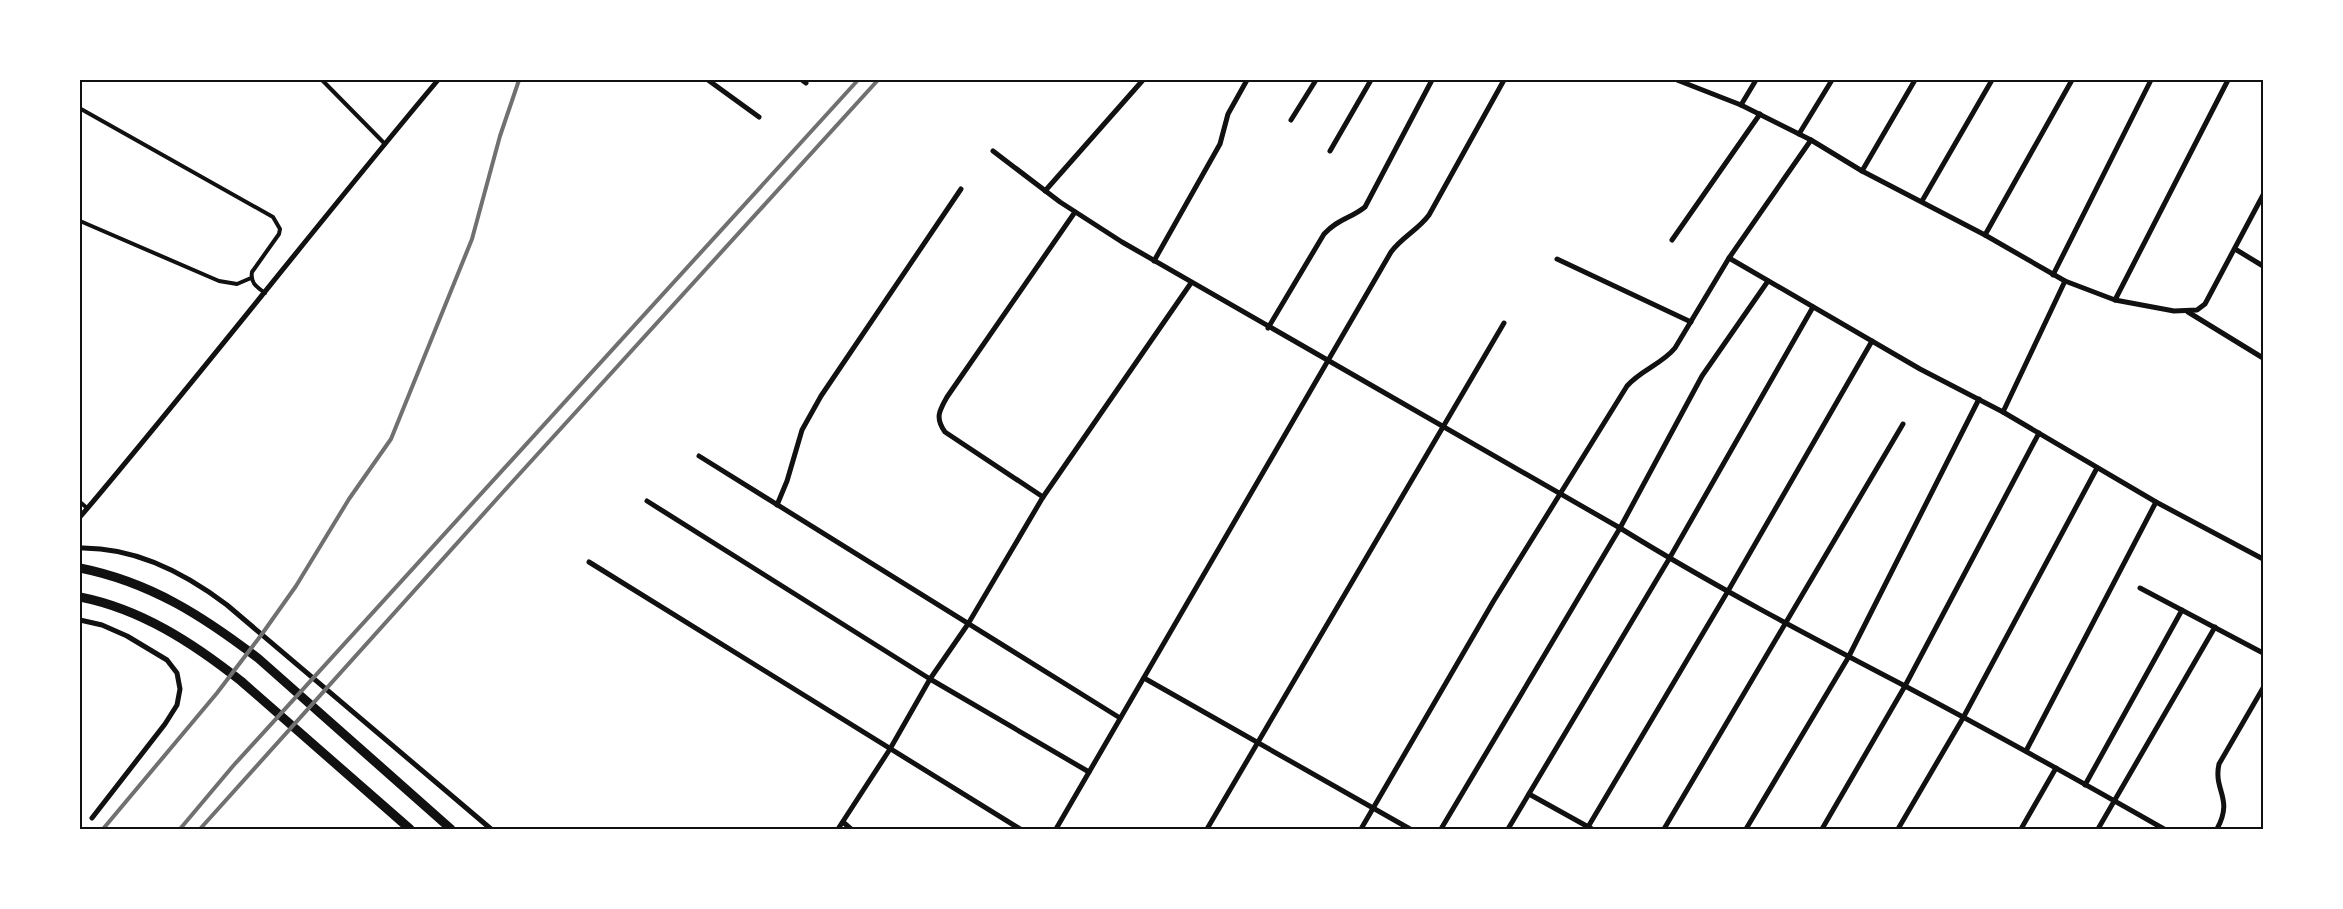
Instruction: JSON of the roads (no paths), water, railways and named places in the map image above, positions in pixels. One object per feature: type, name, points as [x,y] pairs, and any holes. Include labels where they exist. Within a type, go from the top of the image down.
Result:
[{"type":"street","points":[[80,516],[438,80]]},
{"type":"street","points":[[708,80],[759,117]]},
{"type":"street","points":[[1045,191],[1143,80]]},
{"type":"street","points":[[1154,261],[1220,144],[1228,114],[1247,80]]},
{"type":"street","points":[[1291,120],[1316,80]]},
{"type":"street","points":[[1330,150],[1372,80]]},
{"type":"street","points":[[1268,328],[1324,234],[1334,223],[1348,215],[1356,214],[1365,207],[1432,80]]},
{"type":"street","points":[[1056,829],[1392,252],[1399,241],[1421,226],[1429,215],[1504,80]]},
{"type":"street","points":[[1677,80],[1760,114],[1811,140],[1862,171],[1985,235],[2064,281],[2115,300],[2149,307],[2188,312],[2197,310],[2205,304],[2263,195]]},
{"type":"street","points":[[1742,106],[1756,80]]},
{"type":"street","points":[[1799,134],[1832,80]]},
{"type":"street","points":[[1862,171],[1915,80]]},
{"type":"street","points":[[1922,201],[1992,80]]},
{"type":"street","points":[[1985,235],[2072,80]]},
{"type":"street","points":[[2053,275],[2151,80]]},
{"type":"street","points":[[2115,300],[2228,80]]},
{"type":"street","points":[[1672,240],[1760,114]]},
{"type":"street","points":[[1360,829],[1493,602],[1627,386],[1643,371],[1667,357],[1691,322],[1729,258],[1811,140]]},
{"type":"street","points":[[993,151],[1075,212],[1268,328],[1620,528],[1669,559],[1848,658],[1905,686],[2026,751],[2164,829]]},
{"type":"street","points":[[777,505],[787,481],[802,430],[821,396],[961,189]]},
{"type":"street","points":[[1043,496],[946,432],[939,424],[938,412],[952,388],[1075,212]]},
{"type":"street","points":[[2235,249],[2263,266]]},
{"type":"street","points":[[1729,258],[1920,369],[2003,412],[2156,502],[2263,559]]},
{"type":"street","points":[[1557,259],[1691,322]]},
{"type":"street","points":[[1441,829],[1620,528],[1702,376],[1768,281]]},
{"type":"street","points":[[2003,412],[2064,281]]},
{"type":"street","points":[[838,829],[890,749],[930,679],[968,624],[1043,496],[1191,283]]},
{"type":"street","points":[[1508,829],[1669,559],[1812,307]]},
{"type":"street","points":[[2188,312],[2263,358]]},
{"type":"street","points":[[1207,829],[1504,324]]},
{"type":"street","points":[[1529,794],[1590,828],[1872,341]]},
{"type":"street","points":[[1746,829],[1848,658],[1978,399]]},
{"type":"street","points":[[1664,829],[1903,424]]},
{"type":"street","points":[[1822,829],[1905,686],[2039,433]]},
{"type":"street","points":[[699,456],[1120,718]]},
{"type":"street","points":[[1898,829],[1963,718],[2097,468]]},
{"type":"street","points":[[647,501],[930,679],[1089,772]]},
{"type":"street","points":[[2026,751],[2156,502]]},
{"type":"street","points":[[80,548],[119,552],[150,561],[199,584],[227,605],[489,828]]},
{"type":"street","points":[[589,562],[1020,829]]},
{"type":"street","points":[[80,568],[113,575],[188,608],[228,635],[259,659],[451,829]]},
{"type":"street","points":[[2140,588],[2263,653]]},
{"type":"street","points":[[80,597],[105,602],[175,633],[212,658],[241,681],[410,829]]},
{"type":"street","points":[[2085,785],[2182,610]]},
{"type":"street","points":[[80,620],[102,625],[128,636],[167,660],[177,673],[180,689],[177,704],[164,724],[92,818]]},
{"type":"street","points":[[2098,829],[2215,627]]},
{"type":"street","points":[[1144,678],[1257,744],[1410,829]]},
{"type":"street","points":[[2217,829],[2226,805],[2218,779],[2219,764],[2263,688]]},
{"type":"street","points":[[2020,829],[2056,768]]},
{"type":"street","points":[[843,822],[852,829]]},
{"type":"lane","points":[[322,80],[385,144]]},
{"type":"lane","points":[[81,109],[273,217],[280,229],[279,234],[252,272],[251,278],[254,284],[265,293]]},
{"type":"lane","points":[[80,221],[219,281],[237,284],[251,278]]},
{"type":"lane","points":[[80,502],[87,508]]},
{"type":"railway","points":[[103,829],[217,693],[262,634],[296,586],[349,499],[391,439],[472,239],[500,136],[519,80]]},
{"type":"railway","points":[[180,829],[233,766],[858,80]]},
{"type":"railway","points":[[200,829],[878,80]]}]
